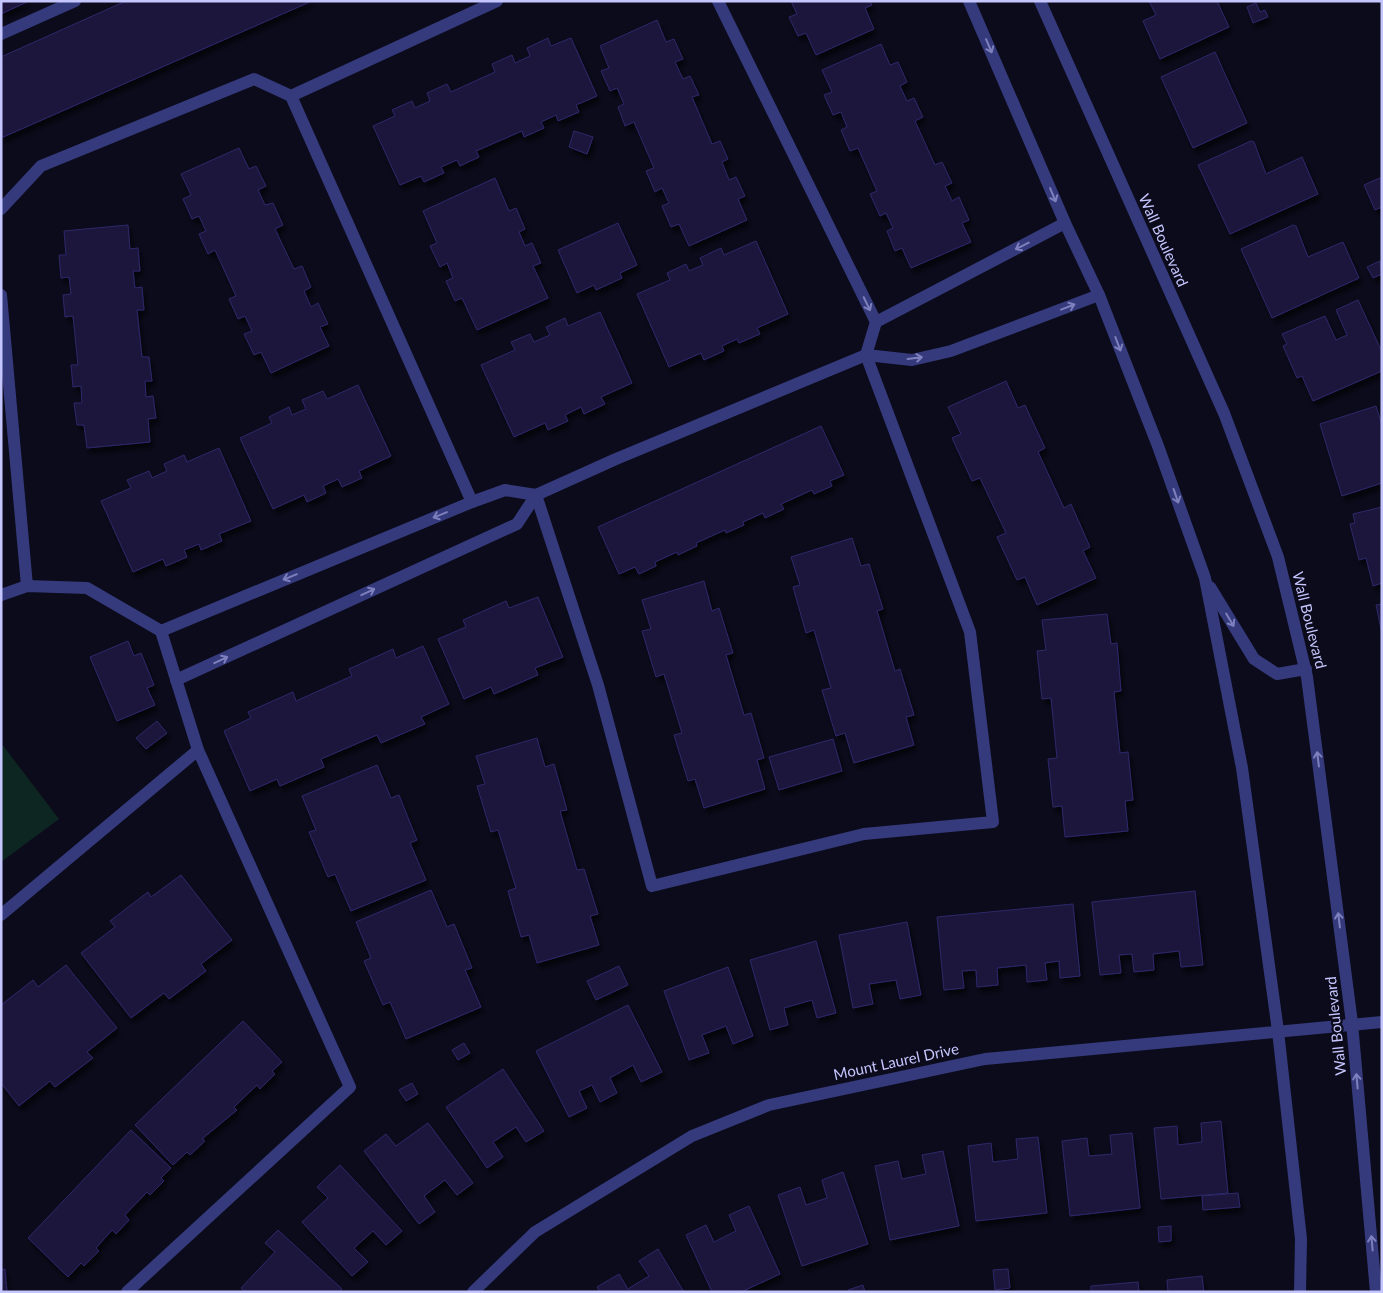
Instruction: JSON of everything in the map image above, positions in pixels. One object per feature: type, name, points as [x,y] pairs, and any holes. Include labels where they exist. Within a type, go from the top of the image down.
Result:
[{"type":"street","points":[[1,34],[75,1]]},
{"type":"street","points":[[291,96],[497,1]]},
{"type":"street","points":[[536,495],[598,685],[652,886],[864,834],[993,822],[970,632],[866,355],[876,322],[718,1]]},
{"type":"street","points":[[969,1],[1065,223],[1099,295],[1158,446],[1205,578],[1242,768],[1278,1031],[1301,1239],[1300,1292]]},
{"type":"street","name":"Wall Boulevard","points":[[1040,1],[1224,413],[1278,558],[1306,668],[1352,1023],[1376,1292]]},
{"type":"street","points":[[1,209],[41,166],[254,79],[291,96],[472,502]]},
{"type":"street","points":[[876,322],[1065,223]]},
{"type":"street","points":[[1,295],[27,586]]},
{"type":"street","points":[[176,680],[516,524],[536,495],[616,459],[866,355],[912,360],[951,351],[1099,295]]},
{"type":"street","points":[[160,631],[505,490],[536,495]]},
{"type":"street","points":[[1205,578],[1254,659],[1277,674],[1306,668]]},
{"type":"street","points":[[1,595],[27,586],[87,588],[160,631],[198,750],[350,1087],[127,1292]]},
{"type":"street","points":[[1,915],[198,750]]},
{"type":"street","name":"Mount Laurel Drive","points":[[473,1292],[544,1227],[692,1136],[769,1105],[985,1059],[1352,1023],[1382,1022]]},
{"type":"green space","points":[[1,743],[59,819],[1,862]]},
{"type":"building","points":[[1,1],[29,1],[1,14]]},
{"type":"building","points":[[126,1],[312,1],[1,138],[1,57]]},
{"type":"building","points":[[791,1],[870,1],[872,5],[865,8],[874,29],[816,55],[806,33],[798,36],[789,17],[797,14]]},
{"type":"building","points":[[1149,1],[1217,1],[1229,27],[1160,59],[1143,21],[1156,15]]},
{"type":"building","points":[[1256,3],[1260,12],[1265,10],[1268,17],[1253,23],[1247,7]]},
{"type":"building","points":[[657,20],[666,42],[674,39],[683,59],[675,62],[683,79],[690,76],[699,95],[692,97],[712,144],[720,141],[728,159],[722,162],[729,180],[736,177],[745,196],[738,199],[747,220],[689,246],[679,224],[671,227],[662,206],[669,203],[662,188],[655,192],[646,171],[654,168],[634,122],[625,126],[618,107],[624,104],[617,88],[610,91],[601,71],[609,68],[600,46]]},
{"type":"building","points":[[548,38],[551,46],[571,38],[597,96],[576,105],[579,112],[558,121],[556,115],[541,122],[544,128],[524,137],[522,131],[476,151],[479,157],[460,166],[457,160],[441,167],[444,173],[424,182],[421,176],[400,185],[373,126],[395,116],[392,110],[412,101],[415,108],[430,101],[427,93],[447,84],[451,92],[495,72],[492,64],[512,55],[515,63],[530,56],[527,48]]},
{"type":"building","points":[[881,44],[890,65],[898,62],[907,82],[900,86],[907,101],[914,98],[923,117],[915,121],[935,165],[942,162],[952,183],[945,186],[952,201],[959,197],[969,220],[962,223],[971,242],[911,268],[902,248],[895,251],[887,231],[893,228],[886,213],[880,216],[870,194],[877,191],[858,148],[850,151],[841,130],[847,127],[841,112],[833,115],[824,95],[832,92],[822,70]]},
{"type":"building","points":[[1215,52],[1247,123],[1193,148],[1161,77]]},
{"type":"building","points":[[574,131],[593,137],[587,154],[569,147]]},
{"type":"building","points":[[1251,141],[1254,142],[1266,174],[1302,157],[1318,194],[1230,234],[1198,165]]},
{"type":"building","points":[[239,148],[249,169],[256,166],[266,186],[258,190],[265,205],[273,203],[283,225],[275,229],[294,269],[302,266],[311,287],[304,291],[311,307],[318,303],[328,324],[320,327],[329,346],[271,373],[261,352],[254,355],[244,334],[252,331],[245,316],[238,319],[229,299],[236,296],[215,250],[208,254],[199,234],[206,231],[199,216],[192,219],[183,199],[191,195],[181,174]]},
{"type":"building","points":[[1382,177],[1382,207],[1375,210],[1364,185]]},
{"type":"building","points":[[495,178],[509,211],[516,208],[525,229],[519,232],[525,246],[532,243],[541,263],[533,266],[548,298],[477,330],[462,298],[455,301],[446,281],[453,278],[447,263],[440,267],[430,246],[437,243],[423,211]]},
{"type":"building","points":[[618,223],[637,265],[620,273],[622,278],[596,290],[594,285],[577,293],[558,250]]},
{"type":"building","points":[[128,225],[130,249],[138,248],[140,271],[133,271],[135,288],[142,287],[144,310],[137,310],[142,357],[149,357],[152,381],[145,381],[146,397],[153,396],[156,418],[148,419],[150,442],[87,448],[84,425],[77,425],[74,403],[82,403],[81,386],[73,387],[71,365],[78,365],[73,316],[65,317],[63,295],[71,294],[69,277],[61,278],[59,255],[66,255],[64,231]]},
{"type":"building","points":[[1293,225],[1296,226],[1308,257],[1343,242],[1359,278],[1272,318],[1241,249]]},
{"type":"building","points":[[756,241],[788,314],[757,328],[760,334],[739,343],[737,339],[722,346],[724,351],[704,360],[701,353],[669,367],[637,294],[670,280],[667,273],[686,264],[689,271],[703,265],[700,258],[721,248],[724,255]]},
{"type":"building","points":[[1380,261],[1382,274],[1373,278],[1367,267]]},
{"type":"building","points":[[1358,300],[1382,352],[1382,371],[1313,401],[1302,376],[1297,378],[1283,346],[1287,344],[1282,334],[1325,316],[1336,340],[1347,335],[1336,310]]},
{"type":"building","points":[[600,312],[632,383],[601,397],[605,404],[584,414],[581,407],[565,415],[568,421],[548,430],[545,423],[514,437],[481,365],[515,350],[511,342],[530,334],[534,342],[550,335],[546,327],[565,318],[568,326]]},
{"type":"building","points":[[1006,381],[1018,408],[1025,405],[1045,448],[1038,452],[1064,508],[1071,504],[1090,547],[1083,551],[1096,578],[1037,605],[1025,577],[1017,580],[997,537],[1006,533],[980,478],[972,481],[952,438],[961,434],[948,407]]},
{"type":"building","points":[[358,385],[391,456],[359,471],[362,478],[342,487],[338,479],[323,486],[326,493],[307,502],[304,495],[273,509],[240,438],[272,423],[269,417],[289,407],[292,415],[306,409],[302,400],[323,391],[327,399]]},
{"type":"building","points":[[1376,406],[1382,425],[1382,483],[1342,496],[1320,424]]},
{"type":"building","points":[[821,426],[844,475],[830,481],[832,486],[814,494],[812,490],[781,504],[784,509],[765,518],[763,513],[743,522],[744,525],[726,533],[725,530],[696,543],[697,546],[678,555],[677,552],[655,562],[656,566],[639,574],[635,567],[619,574],[598,527]]},
{"type":"building","points":[[219,448],[251,521],[219,534],[222,541],[201,550],[199,544],[184,550],[187,557],[166,566],[163,559],[133,572],[101,501],[131,488],[127,480],[149,471],[152,478],[167,471],[164,464],[184,455],[187,462]]},
{"type":"building","points":[[1382,507],[1382,583],[1373,586],[1366,558],[1359,560],[1350,524],[1355,523],[1353,514]]},
{"type":"building","points":[[852,538],[861,566],[869,564],[883,609],[877,611],[895,671],[900,669],[914,715],[906,717],[914,745],[854,763],[845,733],[836,736],[822,690],[831,688],[814,630],[806,633],[793,587],[800,585],[791,557]]},
{"type":"building","points":[[704,581],[712,611],[719,608],[733,653],[726,655],[744,715],[751,713],[764,758],[757,760],[765,789],[704,808],[695,779],[688,781],[674,735],[682,733],[664,674],[656,677],[642,631],[651,629],[642,600]]},
{"type":"building","points":[[538,597],[563,657],[535,668],[538,675],[494,694],[491,687],[464,699],[438,639],[466,627],[463,620],[506,601],[509,608]]},
{"type":"building","points":[[1382,604],[1382,634],[1376,605]]},
{"type":"building","points":[[1107,614],[1111,644],[1117,643],[1121,691],[1114,692],[1120,753],[1128,752],[1133,800],[1125,801],[1128,831],[1065,837],[1062,806],[1053,807],[1048,759],[1057,758],[1051,698],[1042,699],[1037,651],[1046,650],[1042,620]]},
{"type":"building","points":[[128,641],[134,656],[141,653],[154,685],[147,688],[155,705],[117,721],[90,657]]},
{"type":"building","points":[[423,646],[449,704],[421,717],[425,724],[381,743],[377,735],[321,759],[324,767],[280,786],[277,779],[250,791],[224,731],[251,718],[248,712],[293,692],[296,701],[352,676],[349,669],[393,649],[396,658]]},
{"type":"building","points":[[157,721],[167,733],[146,749],[136,738]]},
{"type":"building","points":[[537,738],[545,767],[554,764],[567,810],[560,811],[577,870],[584,869],[598,914],[590,916],[599,945],[537,963],[529,935],[521,937],[508,891],[516,888],[498,830],[491,832],[477,786],[485,784],[476,756]]},
{"type":"building","points":[[833,739],[842,771],[779,790],[769,757]]},
{"type":"building","points":[[377,765],[391,798],[399,795],[417,840],[410,843],[426,880],[351,911],[335,874],[328,877],[309,832],[316,830],[302,796]]},
{"type":"building","points":[[181,875],[232,940],[201,964],[206,971],[169,999],[164,993],[131,1018],[81,953],[115,927],[110,921],[148,892],[151,897]]},
{"type":"building","points":[[431,890],[447,927],[454,924],[472,968],[465,970],[481,1007],[406,1039],[390,1002],[383,1005],[364,961],[371,958],[356,922]]},
{"type":"building","points":[[1195,891],[1203,965],[1181,967],[1179,951],[1153,954],[1154,970],[1134,972],[1132,954],[1119,955],[1121,973],[1100,975],[1092,902]]},
{"type":"building","points":[[1073,904],[1080,976],[1060,978],[1059,961],[1045,963],[1047,980],[1027,982],[1026,965],[997,968],[998,985],[977,987],[976,970],[962,971],[964,988],[944,990],[937,917]]},
{"type":"building","points":[[907,922],[921,995],[900,999],[896,980],[869,984],[873,1004],[853,1008],[839,935]]},
{"type":"building","points":[[816,941],[836,1013],[817,1018],[812,1000],[784,1008],[788,1025],[770,1030],[750,960]]},
{"type":"building","points":[[66,965],[117,1028],[87,1052],[93,1058],[55,1087],[50,1081],[19,1106],[1,1083],[1,1005],[33,980],[38,987]]},
{"type":"building","points":[[619,966],[628,985],[596,1000],[587,981]]},
{"type":"building","points":[[728,967],[753,1036],[733,1044],[726,1026],[702,1035],[709,1053],[689,1060],[664,991]]},
{"type":"building","points":[[628,1005],[662,1072],[641,1082],[633,1065],[610,1078],[617,1093],[600,1102],[592,1085],[579,1091],[587,1108],[569,1117],[536,1051]]},
{"type":"building","points":[[243,1021],[282,1062],[272,1071],[275,1074],[260,1089],[257,1085],[234,1107],[237,1110],[202,1139],[205,1141],[190,1155],[187,1152],[173,1165],[135,1125]]},
{"type":"building","points":[[464,1043],[470,1053],[458,1060],[452,1050]]},
{"type":"building","points":[[503,1069],[544,1131],[526,1142],[516,1127],[493,1142],[503,1157],[487,1168],[446,1107]]},
{"type":"building","points":[[412,1083],[418,1094],[406,1101],[399,1090]]},
{"type":"building","points":[[1221,1121],[1228,1193],[1161,1199],[1154,1128],[1177,1126],[1178,1145],[1202,1142],[1201,1123]]},
{"type":"building","points":[[428,1123],[473,1183],[457,1195],[445,1180],[424,1196],[435,1212],[419,1224],[364,1151],[386,1134],[396,1146]]},
{"type":"building","points":[[131,1130],[171,1168],[161,1178],[164,1181],[150,1195],[147,1192],[125,1215],[129,1220],[116,1234],[112,1230],[96,1248],[99,1251],[84,1266],[81,1263],[68,1277],[28,1238]]},
{"type":"building","points":[[1132,1133],[1140,1208],[1070,1216],[1062,1141],[1087,1138],[1089,1156],[1112,1154],[1110,1135]]},
{"type":"building","points":[[1038,1137],[1047,1213],[976,1221],[968,1146],[991,1143],[993,1162],[1018,1159],[1016,1139]]},
{"type":"building","points":[[943,1151],[959,1226],[890,1240],[875,1166],[898,1161],[902,1179],[926,1174],[922,1155]]},
{"type":"building","points":[[340,1165],[402,1231],[386,1245],[373,1231],[354,1248],[368,1262],[352,1276],[302,1222],[328,1198],[317,1187]]},
{"type":"building","points":[[843,1172],[868,1244],[802,1266],[778,1195],[800,1187],[806,1205],[827,1198],[822,1180]]},
{"type":"building","points":[[1238,1193],[1240,1207],[1203,1210],[1202,1196]]},
{"type":"building","points":[[749,1206],[780,1274],[741,1292],[712,1292],[686,1235],[706,1225],[714,1242],[736,1231],[729,1215]]},
{"type":"building","points":[[1171,1226],[1171,1241],[1159,1242],[1158,1227]]},
{"type":"building","points":[[278,1230],[342,1289],[339,1292],[245,1292],[241,1288],[275,1252],[265,1243]]},
{"type":"building","points":[[658,1249],[684,1292],[600,1292],[597,1287],[619,1274],[628,1289],[649,1276],[639,1261]]},
{"type":"building","points":[[5,1269],[7,1292],[1,1292],[1,1270]]},
{"type":"building","points":[[1008,1269],[1010,1288],[995,1290],[993,1270]]},
{"type":"building","points":[[1202,1276],[1204,1292],[1168,1292],[1167,1280]]},
{"type":"building","points":[[1138,1282],[1139,1292],[1091,1292],[1091,1286]]},
{"type":"building","points":[[863,1285],[865,1292],[849,1292],[848,1290]]}]
